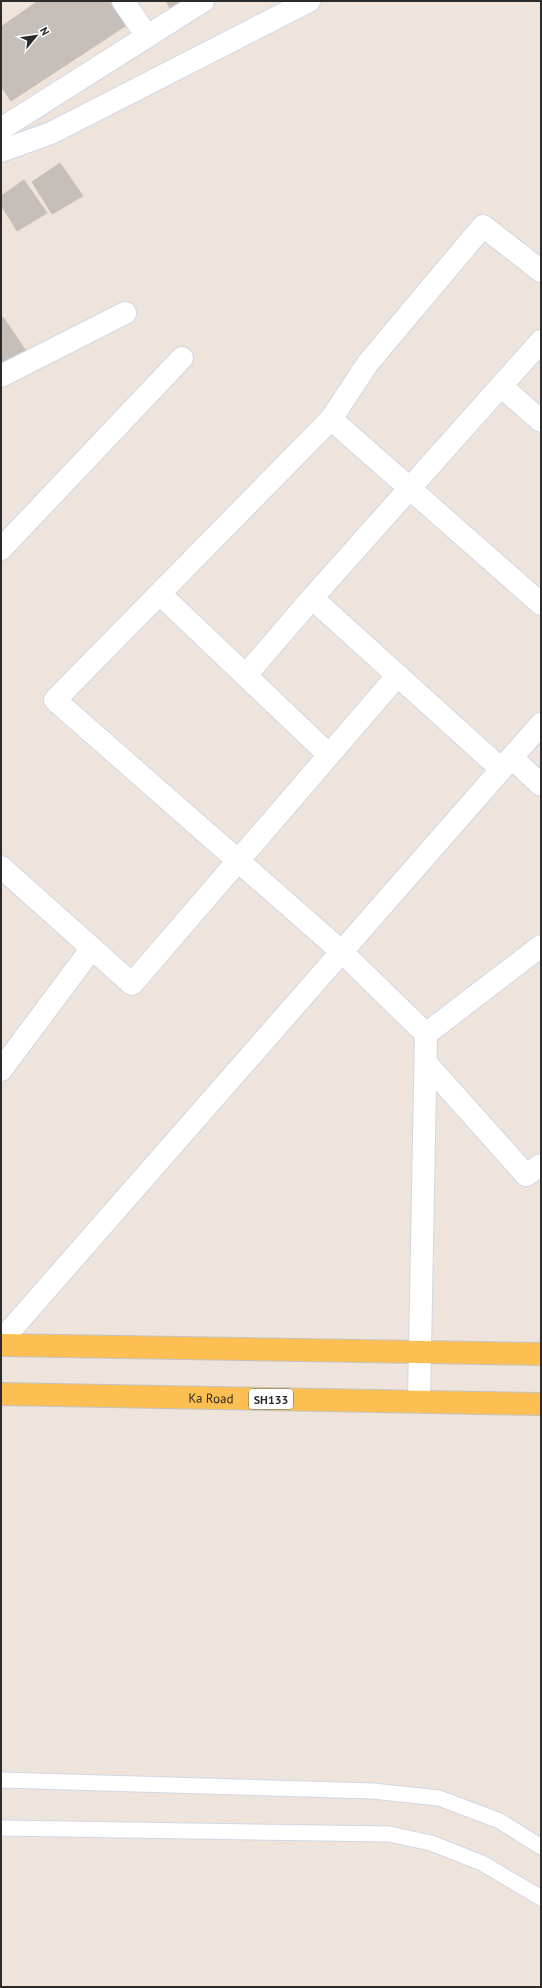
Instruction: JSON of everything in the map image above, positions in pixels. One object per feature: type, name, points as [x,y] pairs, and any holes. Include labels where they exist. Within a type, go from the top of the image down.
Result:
[{"type":"main road","points":[[1,1345],[541,1354]]},
{"type":"main road","name":"Ka Road","points":[[1,1394],[541,1404]]},
{"type":"street","points":[[123,1],[147,36]]},
{"type":"street","points":[[2,125],[203,1]]},
{"type":"street","points":[[1,151],[51,133],[302,3]]},
{"type":"street","points":[[419,1402],[426,1034],[342,952],[55,700],[331,419],[368,362],[484,226],[541,271]]},
{"type":"street","points":[[1,376],[126,313]]},
{"type":"street","points":[[246,675],[312,598],[541,341]]},
{"type":"street","points":[[1,548],[182,358]]},
{"type":"street","points":[[501,386],[541,421]]},
{"type":"street","points":[[331,419],[541,604]]},
{"type":"street","points":[[160,594],[329,755]]},
{"type":"street","points":[[312,598],[398,675],[506,763],[541,785]]},
{"type":"street","points":[[1,867],[132,984],[398,675]]},
{"type":"street","points":[[1,1341],[541,724]]},
{"type":"street","points":[[426,1034],[541,946]]},
{"type":"street","points":[[1,1070],[92,948]]},
{"type":"street","points":[[426,1063],[526,1175],[541,1165]]},
{"type":"lane","points":[[1,1780],[373,1791],[439,1798],[500,1821],[541,1847]]},
{"type":"lane","points":[[1,1828],[389,1834],[431,1843],[482,1863],[541,1898]]},
{"type":"building","points":[[38,1],[115,1],[130,23],[11,101],[1,86],[1,27]]},
{"type":"building","points":[[166,1],[180,1],[170,8]]},
{"type":"building","points":[[60,163],[83,196],[52,214],[32,182]]},
{"type":"building","points":[[24,180],[47,213],[17,231],[1,205],[1,196]]},
{"type":"building","points":[[3,317],[26,351],[1,365],[1,319]]}]
